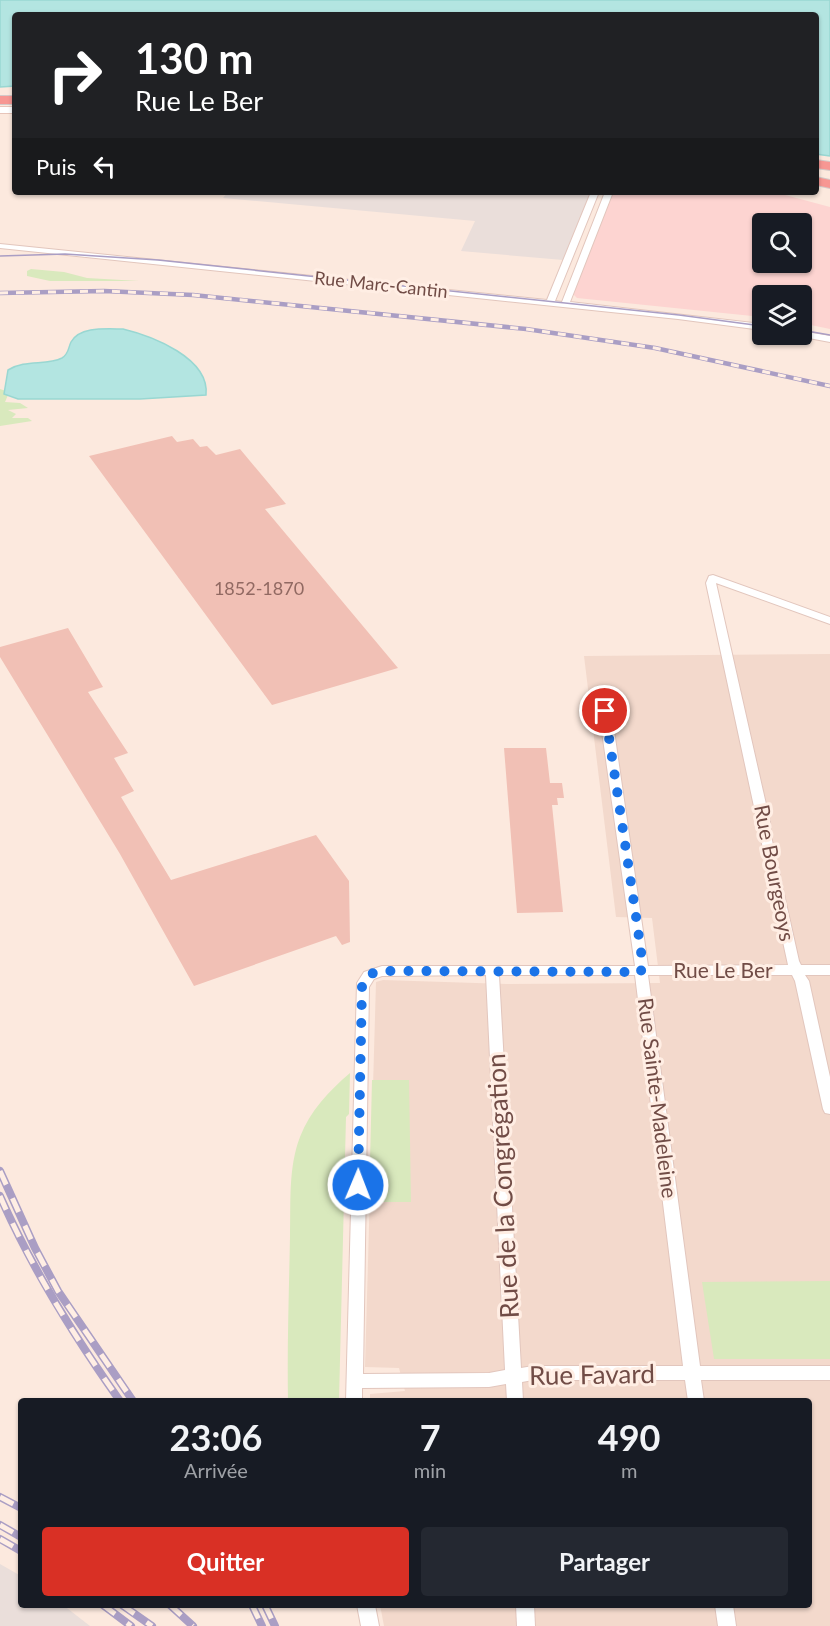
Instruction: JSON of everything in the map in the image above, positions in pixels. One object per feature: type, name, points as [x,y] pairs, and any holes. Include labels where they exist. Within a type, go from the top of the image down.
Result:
[{"type":"street","points":[[550,303],[594,195]]},
{"type":"street","points":[[565,304],[608,195]]},
{"type":"street","name":"Rue Marc-Cantin","points":[[0,246],[565,304],[752,326]]},
{"type":"street","points":[[812,336],[830,339]]},
{"type":"street","name":"Rue Bourgeoys","points":[[830,621],[713,578],[711,591],[747,740],[765,836],[796,970],[802,981],[830,1109]]},
{"type":"street","name":"Rue Sainte-Madeleine","points":[[602,689],[642,959],[641,972],[696,1398]]},
{"type":"street","name":"Rue Le Ber","points":[[354,1382],[362,987],[365,978],[378,972],[830,970]]},
{"type":"street","name":"Rue de la Congrégation","points":[[492,971],[515,1398]]},
{"type":"street","name":"Rue Favard","points":[[354,1382],[489,1380],[533,1373],[830,1373]]},
{"type":"street","points":[[354,1382],[354,1398]]},
{"type":"street","points":[[367,1608],[370,1626]]},
{"type":"street","points":[[525,1608],[526,1626]]},
{"type":"street","points":[[724,1608],[727,1626]]},
{"type":"shaded area","points":[[226,195],[590,195],[563,260],[461,251],[475,221],[223,198]]},
{"type":"shaded area","points":[[612,195],[785,195],[830,207],[830,329],[812,325],[812,285],[752,285],[752,316],[577,298],[573,294]]},
{"type":"shaded area","points":[[830,654],[830,1626],[384,1626],[381,1608],[812,1608],[812,1398],[370,1398],[370,1394],[405,1391],[399,1368],[365,1367],[376,982],[383,980],[507,984],[660,983],[652,918],[616,917],[584,656]]},
{"type":"shaded area","points":[[0,1564],[18,1574],[18,1608],[67,1608],[90,1626],[0,1626]]},
{"type":"green space","points":[[31,269],[64,272],[87,278],[139,281],[50,281],[27,276],[27,271]]},
{"type":"green space","points":[[0,389],[6,391],[8,395],[5,402],[20,403],[28,408],[8,410],[16,414],[12,418],[28,418],[32,421],[0,426]]},
{"type":"green space","points":[[350,1073],[349,1114],[346,1117],[339,1398],[288,1398],[292,1174],[296,1149],[304,1128],[328,1094]]},
{"type":"green space","points":[[372,1080],[409,1080],[411,1202],[369,1202]]},
{"type":"green space","points":[[830,1281],[830,1359],[714,1359],[702,1282]]},
{"type":"water","points":[[0,0],[830,0],[830,156],[819,154],[819,12],[12,12],[12,86],[0,87]]},
{"type":"water","points":[[102,329],[123,329],[163,343],[189,360],[199,370],[205,382],[206,395],[140,399],[18,399],[4,394],[8,370],[22,365],[62,358],[67,353],[71,342],[81,333]]},
{"type":"building","points":[[172,436],[177,442],[193,439],[200,447],[207,446],[216,455],[240,449],[286,504],[265,509],[398,668],[272,705],[89,456]]},
{"type":"building","points":[[68,628],[103,687],[88,692],[128,753],[114,758],[134,791],[121,797],[171,880],[316,835],[349,881],[350,942],[342,945],[336,936],[194,986],[120,854],[0,657],[0,647]]},
{"type":"building","points":[[504,748],[546,748],[550,783],[562,783],[564,798],[557,798],[558,805],[552,805],[563,912],[517,913]]},
{"type":"tram line","points":[[0,256],[65,254],[158,260],[752,325]]},
{"type":"tram line","points":[[812,332],[830,335]]},
{"type":"railway","points":[[0,293],[104,291],[193,295],[526,329],[655,348],[830,386]]},
{"type":"railway","points":[[0,1171],[35,1248],[58,1291],[131,1398]]},
{"type":"railway","points":[[0,1196],[55,1302],[118,1398]]},
{"type":"railway","points":[[0,1497],[18,1506]]},
{"type":"railway","points":[[0,1525],[18,1535]]},
{"type":"railway","points":[[0,1539],[18,1549]]},
{"type":"railway","points":[[107,1608],[131,1626]]},
{"type":"railway","points":[[126,1608],[152,1626]]},
{"type":"railway","points":[[173,1608],[193,1626]]},
{"type":"railway","points":[[253,1608],[262,1626]]},
{"type":"railway","points":[[266,1608],[275,1626]]},
{"type":"route","points":[[358,1185],[362,987],[365,978],[370,974],[398,971],[641,972],[642,959],[605,711]]}]
